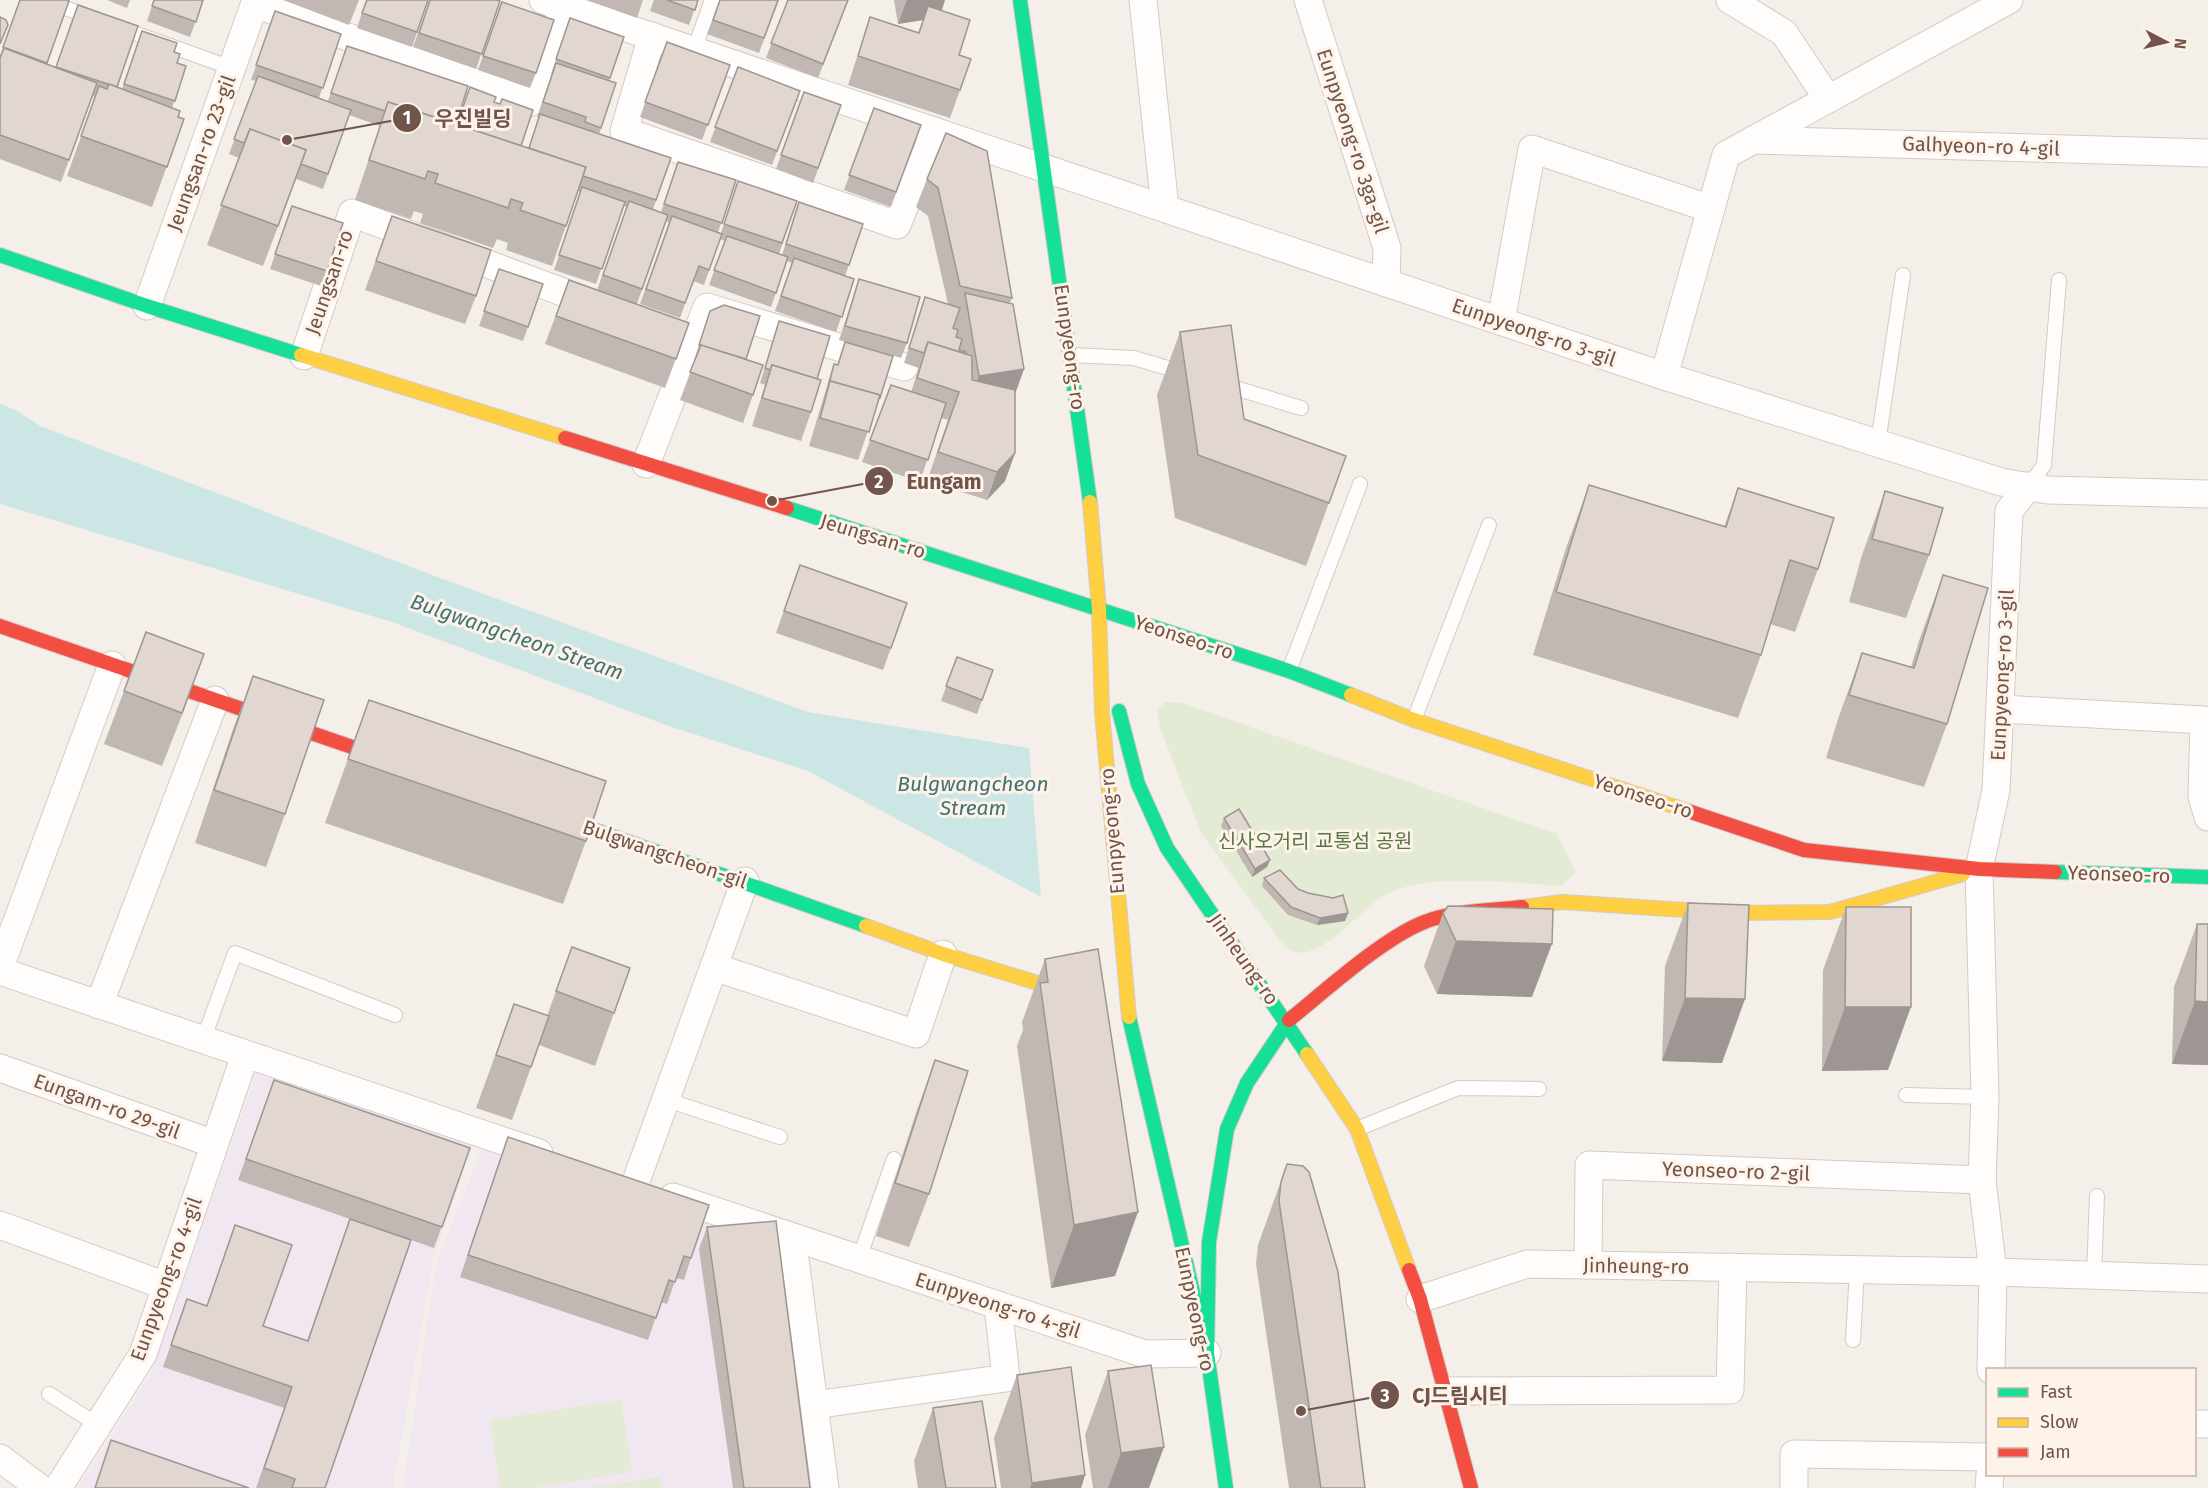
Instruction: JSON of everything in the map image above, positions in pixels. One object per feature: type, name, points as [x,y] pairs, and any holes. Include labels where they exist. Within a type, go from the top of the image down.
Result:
[{"type":"main road","name":"Eunpyeong-ro","points":[[1020,0],[1088,482],[1099,609],[1102,712],[1122,1006],[1207,1353],[1226,1488]]},
{"type":"main road","name":"Jeungsan-ro","points":[[0,255],[147,306],[1099,609]]},
{"type":"main road","name":"Yeonseo-ro","points":[[1099,609],[1289,671],[1414,720],[1804,850],[1979,869],[2208,877]]},
{"type":"main road","name":"Jinheung-ro","points":[[1099,609],[1127,750],[1156,826],[1167,848],[1287,1021],[1357,1129],[1420,1299],[1471,1488]]},
{"type":"main road","points":[[0,626],[407,765]]},
{"type":"main road","name":"Bulgwangcheon-gil","points":[[531,808],[746,882],[943,954],[1098,1001]]},
{"type":"main road","points":[[1207,1353],[1209,1242],[1227,1129],[1247,1083],[1287,1021],[1380,949],[1422,923],[1453,915],[1563,902],[1731,913],[1830,912],[1979,869]]},
{"type":"street","points":[[1143,0],[1165,208]]},
{"type":"street","name":"Eunpyeong-ro 3ga-gil","points":[[1308,0],[1387,248],[1386,283]]},
{"type":"street","points":[[1730,0],[1784,33],[1828,99]]},
{"type":"street","name":"Galhyeon-ro 4-gil","points":[[1664,376],[1726,155],[2009,0]]},
{"type":"street","name":"Jeungsan-ro 23-gil","points":[[147,306],[256,2]]},
{"type":"street","points":[[256,2],[531,102],[553,3],[1043,167]]},
{"type":"street","points":[[652,36],[624,130],[897,225],[935,131]]},
{"type":"street","name":"Galhyeon-ro 4-gil","points":[[1754,140],[2208,153]]},
{"type":"street","points":[[1501,321],[1532,149],[1711,209]]},
{"type":"street","name":"Eunpyeong-ro 3-gil","points":[[1043,167],[1664,376],[2001,482],[2048,490],[2208,494]]},
{"type":"street","name":"Jeungsan-ro","points":[[304,356],[352,213],[694,340]]},
{"type":"street","points":[[646,464],[707,307],[904,367]]},
{"type":"street","name":"Eunpyeong-ro 3-gil","points":[[1979,869],[1996,790],[2009,511],[2029,486]]},
{"type":"street","points":[[112,665],[0,969],[203,1041],[568,1162]]},
{"type":"street","points":[[99,1005],[215,700]]},
{"type":"street","points":[[2001,709],[2204,720],[2202,796],[2208,817]]},
{"type":"street","points":[[1979,869],[1985,1096],[1982,1180],[1993,1272],[1991,1368]]},
{"type":"street","name":"Eunpyeong-ro 4-gil","points":[[746,882],[667,1100],[624,1181],[1145,1354],[1207,1353]]},
{"type":"street","points":[[714,967],[916,1034],[943,954]]},
{"type":"street","name":"Eunpyeong-ro 4-gil","points":[[58,1488],[143,1354],[245,1055]]},
{"type":"street","name":"Eungam-ro 29-gil","points":[[0,1068],[214,1144]]},
{"type":"street","name":"Yeonseo-ro 2-gil","points":[[1588,1265],[1589,1166],[1982,1180]]},
{"type":"street","points":[[0,1225],[166,1286]]},
{"type":"street","points":[[792,1237],[825,1488]]},
{"type":"street","name":"Jinheung-ro","points":[[1420,1299],[1527,1264],[1857,1270]]},
{"type":"street","points":[[1446,1391],[1730,1390],[1733,1268]]},
{"type":"street","points":[[1857,1270],[2208,1279]]},
{"type":"street","points":[[814,1405],[1006,1378],[998,1305]]},
{"type":"street","points":[[1794,1488],[1794,1454],[1986,1457]]},
{"type":"street","points":[[0,1458],[40,1488]]},
{"type":"lane","points":[[42,0],[232,68]]},
{"type":"lane","points":[[694,50],[712,0]]},
{"type":"lane","points":[[1878,443],[1903,275]]},
{"type":"lane","points":[[2029,486],[2044,465],[2059,280]]},
{"type":"lane","points":[[1071,356],[1134,358],[1301,408]]},
{"type":"lane","points":[[1289,671],[1360,484]]},
{"type":"lane","points":[[1414,720],[1489,525]]},
{"type":"lane","points":[[203,1041],[235,953],[395,1015]]},
{"type":"lane","points":[[1357,1129],[1458,1088],[1539,1089]]},
{"type":"lane","points":[[1906,1095],[1985,1096]]},
{"type":"lane","points":[[667,1100],[780,1137]]},
{"type":"lane","points":[[859,1259],[894,1159]]},
{"type":"lane","points":[[2094,1275],[2097,1196]]},
{"type":"lane","points":[[1853,1340],[1857,1270]]},
{"type":"lane","points":[[49,1394],[98,1425]]},
{"type":"shaded area","points":[[257,1071],[473,1145],[434,1256],[393,1488],[78,1488],[151,1373]]},
{"type":"shaded area","points":[[482,1149],[784,1248],[814,1488],[403,1488],[436,1263]]},
{"type":"green space","name":"신사오거리 교통섬 공원","points":[[1165,702],[1182,703],[1557,834],[1576,873],[1560,886],[1451,881],[1409,886],[1381,898],[1330,941],[1316,949],[1304,953],[1292,951],[1281,942],[1201,833],[1160,728],[1157,710]]},
{"type":"green space","points":[[621,1400],[632,1472],[532,1488],[500,1488],[490,1420]]},
{"type":"green space","points":[[659,1477],[661,1488],[586,1488]]},
{"type":"water","name":"Bulgwangcheon Stream","points":[[0,404],[16,410],[40,426],[448,581],[808,712],[1029,748],[1041,897],[808,771],[669,726],[392,622],[0,504]]},
{"type":"building","points":[[20,0],[69,1],[47,63],[3,47]]},
{"type":"building","points":[[154,0],[203,0],[196,22],[152,6]]},
{"type":"building","points":[[367,0],[428,0],[417,32],[362,13]]},
{"type":"building","points":[[430,0],[500,1],[482,54],[419,33]]},
{"type":"building","points":[[667,0],[698,0],[695,10]]},
{"type":"building","points":[[720,0],[778,0],[764,38],[713,20]]},
{"type":"building","points":[[788,0],[848,0],[823,64],[771,43]]},
{"type":"building","points":[[502,2],[554,20],[536,73],[483,56]]},
{"type":"building","points":[[78,5],[138,26],[117,87],[56,67]]},
{"type":"building","points":[[928,6],[970,20],[959,55],[971,59],[960,90],[858,56],[870,17],[919,33]]},
{"type":"building","points":[[275,11],[341,34],[323,88],[256,65]]},
{"type":"building","points":[[0,17],[6,20],[8,25],[0,44]]},
{"type":"building","points":[[570,18],[624,37],[610,78],[556,59]]},
{"type":"building","points":[[142,31],[177,43],[174,52],[180,54],[177,63],[186,66],[175,101],[124,84]]},
{"type":"building","points":[[667,42],[730,65],[708,125],[645,102]]},
{"type":"building","points":[[347,46],[468,86],[456,124],[388,102],[385,111],[331,93]]},
{"type":"building","points":[[4,48],[97,83],[69,160],[0,135],[0,58]]},
{"type":"building","points":[[556,63],[616,83],[601,128],[585,122],[586,117],[543,102]]},
{"type":"building","points":[[738,67],[800,91],[777,151],[715,127]]},
{"type":"building","points":[[258,76],[351,110],[328,174],[301,164],[306,150],[250,129],[244,143],[234,139]]},
{"type":"building","points":[[109,84],[180,111],[178,117],[184,119],[167,167],[81,136],[99,86],[107,89]]},
{"type":"building","points":[[470,87],[496,97],[494,102],[500,104],[502,99],[533,110],[521,146],[457,124]]},
{"type":"building","points":[[804,92],[841,105],[818,168],[781,155]]},
{"type":"building","points":[[388,102],[586,167],[566,226],[520,210],[523,203],[511,199],[508,208],[435,183],[438,174],[428,171],[425,179],[369,160]]},
{"type":"building","points":[[874,108],[921,125],[896,192],[849,175]]},
{"type":"building","points":[[540,114],[671,158],[656,200],[583,176],[586,167],[529,148]]},
{"type":"building","points":[[250,129],[306,150],[278,226],[221,205]]},
{"type":"building","points":[[946,133],[987,151],[1012,298],[960,286],[938,188],[927,179]]},
{"type":"building","points":[[678,162],[736,180],[722,223],[664,204]]},
{"type":"building","points":[[738,181],[797,201],[782,243],[724,224]]},
{"type":"building","points":[[582,187],[625,202],[602,269],[559,255]]},
{"type":"building","points":[[629,201],[668,215],[642,289],[603,275]]},
{"type":"building","points":[[799,202],[863,224],[849,265],[786,244]]},
{"type":"building","points":[[292,206],[343,223],[327,271],[275,254]]},
{"type":"building","points":[[392,216],[491,250],[476,296],[376,261]]},
{"type":"building","points":[[672,216],[722,234],[709,270],[699,266],[685,303],[646,289]]},
{"type":"building","points":[[727,236],[788,257],[776,293],[714,270]]},
{"type":"building","points":[[794,258],[854,279],[842,317],[781,296]]},
{"type":"building","points":[[499,269],[543,284],[528,327],[484,311]]},
{"type":"building","points":[[859,279],[920,297],[907,343],[845,326]]},
{"type":"building","points":[[569,280],[689,323],[676,359],[556,316]]},
{"type":"building","points":[[965,293],[1013,304],[1024,369],[979,376]]},
{"type":"building","points":[[925,297],[960,308],[953,328],[958,330],[956,337],[962,339],[959,350],[966,354],[928,342],[924,353],[909,348]]},
{"type":"building","points":[[724,305],[760,316],[746,359],[699,345],[710,311]]},
{"type":"building","points":[[779,321],[830,336],[817,379],[772,365],[770,370],[765,368]]},
{"type":"building","points":[[1231,325],[1244,419],[1346,456],[1329,503],[1198,455],[1180,332]]},
{"type":"building","points":[[845,342],[893,356],[880,398],[880,395],[830,381],[829,384],[834,364],[838,365]]},
{"type":"building","points":[[928,342],[972,356],[972,380],[1015,390],[1015,453],[997,472],[938,452],[959,392],[917,378]]},
{"type":"building","points":[[701,345],[763,365],[753,395],[690,372]]},
{"type":"building","points":[[772,365],[821,380],[811,412],[762,398]]},
{"type":"building","points":[[830,381],[880,395],[869,432],[820,418]]},
{"type":"building","points":[[891,385],[946,403],[928,460],[870,440]]},
{"type":"building","points":[[1589,485],[1726,527],[1738,488],[1834,518],[1818,569],[1790,560],[1761,655],[1556,592]]},
{"type":"building","points":[[1885,491],[1943,508],[1929,555],[1872,539]]},
{"type":"building","points":[[800,565],[907,603],[891,648],[784,611]]},
{"type":"building","points":[[1943,575],[1988,588],[1947,724],[1849,695],[1862,653],[1914,668]]},
{"type":"building","points":[[146,632],[204,654],[182,713],[124,691]]},
{"type":"building","points":[[957,657],[993,670],[982,700],[946,686]]},
{"type":"building","points":[[253,676],[324,700],[285,814],[214,790]]},
{"type":"building","points":[[369,700],[606,781],[586,841],[348,759]]},
{"type":"building","points":[[1239,809],[1270,860],[1255,869],[1224,818]]},
{"type":"building","points":[[1280,870],[1298,889],[1308,893],[1333,898],[1343,895],[1348,913],[1320,918],[1291,907],[1264,878]]},
{"type":"building","points":[[1688,903],[1749,905],[1745,999],[1685,998]]},
{"type":"building","points":[[1448,906],[1553,909],[1552,944],[1456,941],[1443,913]]},
{"type":"building","points":[[1846,907],[1911,907],[1911,1007],[1845,1007]]},
{"type":"building","points":[[2197,924],[2208,924],[2208,1002],[2195,1001]]},
{"type":"building","points":[[572,947],[630,968],[614,1013],[556,991]]},
{"type":"building","points":[[1098,949],[1138,1212],[1074,1225],[1040,983],[1048,982],[1045,959]]},
{"type":"building","points":[[514,1004],[549,1016],[531,1067],[496,1055]]},
{"type":"building","points":[[935,1060],[968,1071],[929,1194],[895,1183]]},
{"type":"building","points":[[274,1080],[470,1148],[442,1227],[246,1159]]},
{"type":"building","points":[[508,1137],[709,1205],[691,1258],[684,1256],[675,1282],[669,1280],[656,1318],[468,1255]]},
{"type":"building","points":[[1287,1164],[1303,1166],[1309,1172],[1338,1272],[1365,1488],[1321,1488],[1279,1201],[1281,1182]]},
{"type":"building","points":[[350,1219],[411,1240],[325,1488],[292,1488],[295,1479],[264,1468],[292,1387],[171,1345],[187,1299],[207,1306],[235,1225],[292,1245],[263,1326],[308,1341]]},
{"type":"building","points":[[776,1221],[810,1488],[744,1488],[707,1227]]},
{"type":"building","points":[[1151,1365],[1164,1447],[1121,1453],[1108,1371]]},
{"type":"building","points":[[1071,1367],[1085,1475],[1032,1483],[1017,1375]]},
{"type":"building","points":[[982,1401],[996,1488],[946,1488],[933,1408]]},
{"type":"building","points":[[111,1440],[249,1488],[95,1488]]},
{"type":"traffic: fast","points":[[1020,0],[1090,502]]},
{"type":"traffic: fast","points":[[0,255],[147,306],[301,355]]},
{"type":"traffic: fast","points":[[787,508],[1289,671],[1351,695]]},
{"type":"traffic: fast","points":[[1119,711],[1138,784],[1167,848],[1307,1054]]},
{"type":"traffic: fast","points":[[547,813],[866,926]]},
{"type":"traffic: fast","points":[[2055,872],[2208,877]]},
{"type":"traffic: fast","points":[[1129,1017],[1207,1353],[1226,1488]]},
{"type":"traffic: fast","points":[[1207,1353],[1209,1242],[1227,1129],[1247,1083],[1289,1020]]},
{"type":"traffic: slow","points":[[301,355],[565,438]]},
{"type":"traffic: slow","points":[[1090,502],[1099,609],[1102,712],[1129,1017]]},
{"type":"traffic: slow","points":[[1351,695],[1414,720],[1688,811]]},
{"type":"traffic: slow","points":[[1522,907],[1563,902],[1731,913],[1830,912],[1963,874]]},
{"type":"traffic: slow","points":[[866,926],[943,954],[1080,996]]},
{"type":"traffic: slow","points":[[1307,1054],[1357,1129],[1409,1270]]},
{"type":"traffic: jam","points":[[565,438],[787,508]]},
{"type":"traffic: jam","points":[[0,626],[393,761]]},
{"type":"traffic: jam","points":[[1688,811],[1804,850],[1979,869],[2055,872]]},
{"type":"traffic: jam","points":[[1289,1020],[1371,954],[1422,923],[1459,913],[1522,907]]},
{"type":"traffic: jam","points":[[1409,1270],[1420,1299],[1471,1488]]},
{"type":"place","name":"우진빌딩","points":[[287,140]]},
{"type":"place","name":"Eungam","points":[[772,501]]},
{"type":"place","name":"CJ드림시티","points":[[1301,1411]]}]
